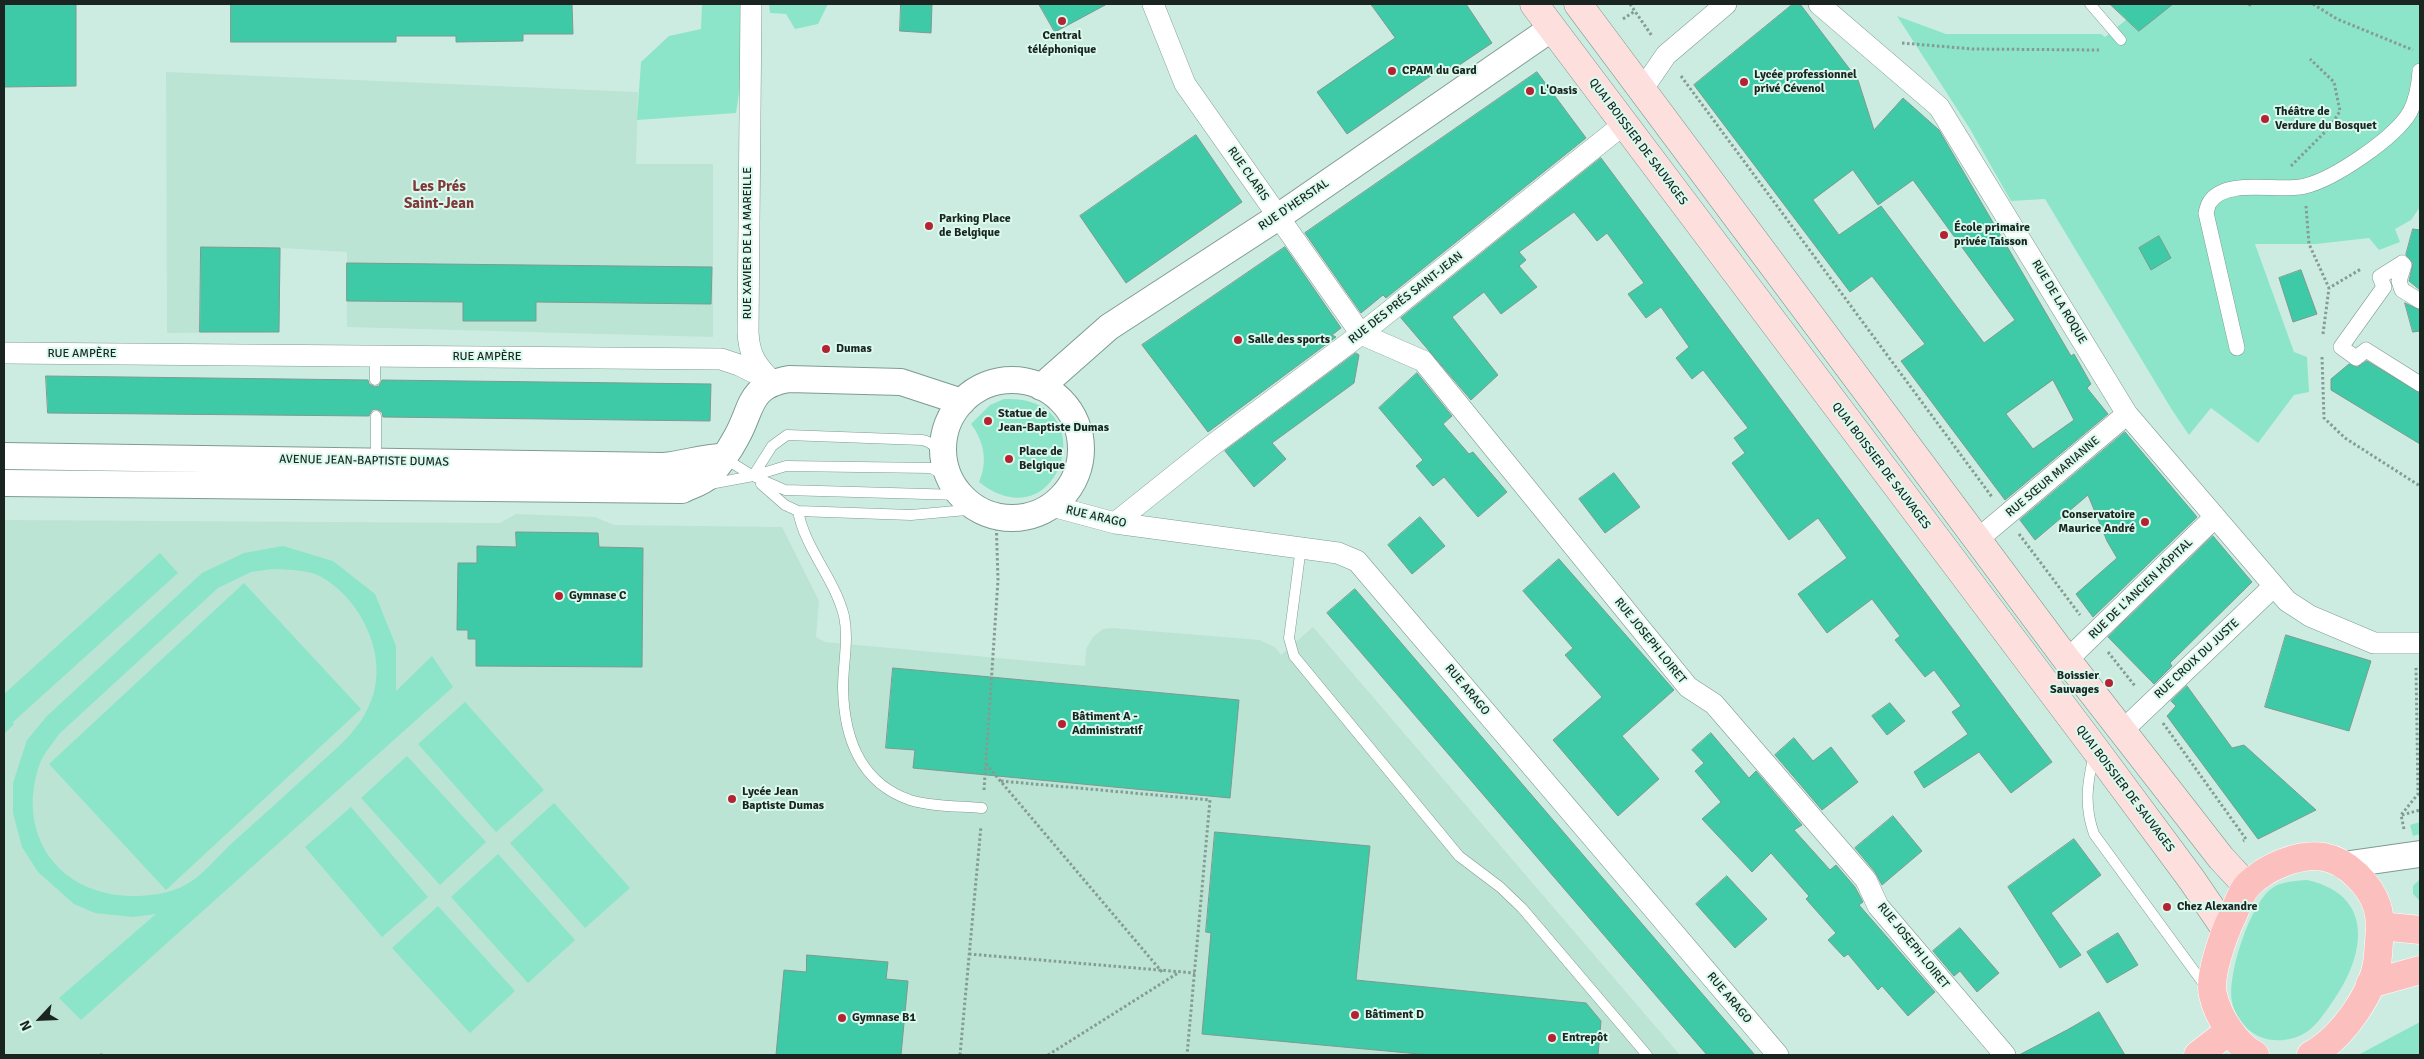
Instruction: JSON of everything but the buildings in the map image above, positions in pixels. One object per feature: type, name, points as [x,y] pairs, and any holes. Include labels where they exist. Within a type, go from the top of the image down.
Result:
[{"type":"main road","name":"QUAI BOISSIER DE SAUVAGES","points":[[1534,4],[2095,749],[2192,880],[2226,930]]},
{"type":"main road","points":[[1552,28],[1580,6],[1978,539],[2066,660],[2221,858],[2247,886]]},
{"type":"main road","points":[[1624,124],[1642,90]]},
{"type":"main road","points":[[2255,1055],[2244,1049],[2230,1031],[2212,995],[2215,967],[2226,930],[2247,886],[2271,868],[2295,859],[2324,857],[2343,865],[2367,886],[2377,907],[2380,926],[2378,961],[2370,984],[2356,1010],[2337,1035],[2311,1055]]},
{"type":"main road","points":[[2380,926],[2420,930]]},
{"type":"main road","points":[[2370,984],[2420,970]]},
{"type":"main road","points":[[2198,1055],[2230,1031]]},
{"type":"street","name":"RUE XAVIER DE LA MAREILLE","points":[[750,4],[749,351],[756,364],[773,382]]},
{"type":"street","name":"RUE CLARIS","points":[[1153,4],[1185,84],[1361,334]]},
{"type":"street","points":[[1642,90],[1666,56],[1726,4]]},
{"type":"street","name":"RUE DE LA ROQUE","points":[[1819,4],[1940,107],[2127,414],[2287,600],[2310,616],[2374,643],[2420,643]]},
{"type":"street","name":"RUE D'HERSTAL","points":[[1041,387],[1108,327],[1278,217],[1552,28]]},
{"type":"street","points":[[2237,348],[2206,213],[2210,201],[2222,193],[2239,188],[2304,187],[2349,166],[2379,144],[2409,114],[2418,93],[2420,72]]},
{"type":"street","name":"RUE DES PRÉS SAINT-JEAN","points":[[1115,523],[1210,447],[1361,334],[1624,124]]},
{"type":"street","points":[[2420,301],[2402,290],[2400,280],[2404,265],[2402,263],[2380,277],[2384,287],[2341,347],[2356,358],[2366,350],[2420,384]]},
{"type":"street","name":"RUE JOSEPH LOIRET","points":[[1361,334],[1423,360],[1688,687],[1714,704],[1866,880],[1878,906],[2005,1055]]},
{"type":"street","name":"RUE AMPÈRE","points":[[4,353],[721,359],[739,365],[773,382]]},
{"type":"street","points":[[723,457],[737,437],[745,414],[756,395],[773,382],[789,379],[901,382],[962,402]]},
{"type":"street","points":[[1007,381],[1023,381],[1041,387],[1063,403],[1077,425],[1080,438],[1079,468],[1073,482],[1064,495],[1052,506],[1023,518],[966,491],[945,435],[951,417],[962,402],[987,385],[1007,381]]},
{"type":"street","name":"RUE SŒUR MARIANNE","points":[[1978,539],[2127,414]]},
{"type":"street","name":"AVENUE JEAN-BAPTISTE DUMAS","points":[[4,456],[664,466],[686,464],[704,458],[723,457]]},
{"type":"street","name":"AVENUE JEAN-BAPTISTE DUMAS","points":[[4,483],[682,490],[708,477],[723,457]]},
{"type":"street","name":"RUE ARAGO","points":[[1052,506],[1115,523],[1301,547],[1338,553],[1357,561],[1778,1055]]},
{"type":"street","name":"RUE DE L'ANCIEN HÔPITAL","points":[[2066,660],[2215,517]]},
{"type":"street","name":"RUE CROIX DU JUSTE","points":[[2121,732],[2274,586]]},
{"type":"street","points":[[2343,865],[2420,854]]},
{"type":"lane","points":[[2090,4],[2121,40]]},
{"type":"lane","points":[[375,356],[376,380]]},
{"type":"lane","points":[[376,416],[376,461]]},
{"type":"lane","points":[[753,476],[772,446],[787,435],[922,440],[929,441],[966,491]]},
{"type":"lane","points":[[723,457],[753,476],[786,490],[966,491]]},
{"type":"lane","name":"AVENUE JEAN-BAPTISTE DUMAS","points":[[682,490],[753,476],[786,466],[931,468],[966,491]]},
{"type":"lane","points":[[753,476],[785,505],[798,511],[911,515],[966,491]]},
{"type":"lane","points":[[798,511],[803,529],[843,614],[846,631],[844,713],[853,749],[863,767],[874,780],[892,792],[911,800],[982,808]]},
{"type":"lane","points":[[1301,547],[1289,638],[1294,656],[1459,856],[1500,887],[1522,908],[1647,1055]]},
{"type":"lane","points":[[2095,749],[2089,776],[2087,814],[2094,834],[2212,995]]},
{"type":"path","points":[[1630,4],[1666,56],[2006,516],[2094,634],[2150,704],[2246,839]]},
{"type":"path","points":[[2313,4],[2337,20],[2420,53]]},
{"type":"path","points":[[1860,39],[1973,49],[2099,50]]},
{"type":"path","points":[[2262,188],[2308,150],[2330,127],[2340,110],[2334,82],[2310,59]]},
{"type":"path","points":[[2306,204],[2308,244],[2329,288],[2323,335]]},
{"type":"path","points":[[2329,288],[2382,257],[2390,271]]},
{"type":"path","points":[[2322,354],[2324,418],[2345,438],[2420,486]]},
{"type":"path","points":[[960,1055],[986,764],[991,657],[998,580],[966,491]]},
{"type":"path","points":[[2420,643],[2415,673],[2418,794],[2401,815],[2420,810]]},
{"type":"path","points":[[986,764],[1162,972]]},
{"type":"path","points":[[1001,781],[1210,800],[1187,1055]]},
{"type":"path","points":[[969,954],[1162,972],[1195,973]]},
{"type":"path","points":[[1048,1055],[1179,972]]},
{"type":"shaded area","points":[[166,72],[638,92],[636,164],[713,164],[713,337],[347,327],[347,252],[281,248],[279,332],[167,333]]},
{"type":"shaded area","name":"Lycée Jean Baptiste Dumas","points":[[516,514],[595,517],[614,525],[782,527],[819,601],[816,637],[825,642],[1085,666],[1086,649],[1093,637],[1103,629],[1112,628],[1260,640],[1276,648],[1281,655],[1313,627],[1680,1055],[4,1055],[4,520],[500,523]]},
{"type":"green space","points":[[702,4],[740,4],[743,66],[736,113],[637,120],[641,62],[669,36],[701,29]]},
{"type":"green space","points":[[769,4],[828,4],[818,24],[795,29],[786,14],[770,13]]},
{"type":"green space","points":[[2173,4],[2420,4],[2420,207],[2411,220],[2395,229],[2400,242],[2379,250],[2369,238],[2316,244],[2255,244],[2294,352],[2307,357],[2309,392],[2294,395],[2258,443],[2211,408],[2189,435],[2045,199],[2011,201],[1970,129],[1897,16],[1946,34],[2101,34],[2105,37],[2127,19],[2139,30]]},
{"type":"green space","points":[[1004,399],[1036,404],[1055,419],[1063,440],[1061,463],[1050,483],[1032,495],[1008,497],[979,482],[984,459],[982,445],[971,424],[990,405]]},
{"type":"green space","points":[[283,546],[333,561],[375,594],[396,646],[396,691],[432,656],[453,687],[81,1020],[59,998],[156,914],[133,917],[95,913],[74,904],[38,872],[22,847],[13,813],[13,783],[27,740],[47,716],[202,573],[244,553]],"holes":[[[272,569],[313,573],[325,579],[338,588],[359,613],[373,644],[376,660],[374,692],[360,722],[339,746],[193,880],[167,892],[146,896],[105,893],[82,885],[63,872],[48,855],[38,836],[33,813],[34,789],[40,763],[44,756],[59,734],[218,588],[251,572]]]},
{"type":"green space","points":[[160,553],[178,573],[13,722],[14,724],[4,734],[4,694]]},
{"type":"green space","points":[[244,583],[361,709],[166,890],[49,764]]},
{"type":"green space","points":[[465,702],[544,790],[496,832],[418,744]]},
{"type":"green space","points":[[407,756],[486,842],[440,885],[361,798]]},
{"type":"green space","points":[[554,803],[630,888],[585,928],[510,843]]},
{"type":"green space","points":[[351,807],[428,897],[382,937],[305,847]]},
{"type":"green space","points":[[2420,822],[2420,834],[2413,836],[2410,825]]},
{"type":"green space","points":[[498,854],[575,940],[528,983],[451,897]]},
{"type":"green space","points":[[2420,879],[2420,901],[2413,894],[2413,886]]},
{"type":"green space","points":[[2307,880],[2329,888],[2345,899],[2354,913],[2358,929],[2357,947],[2352,965],[2333,1001],[2313,1027],[2297,1037],[2288,1039],[2271,1040],[2262,1038],[2247,1028],[2233,1007],[2231,989],[2237,958],[2248,925],[2263,897],[2279,884]]},
{"type":"green space","points":[[438,906],[515,991],[470,1033],[392,948]]},
{"type":"green space","points":[[2420,1022],[2420,1055],[2358,1055]]},
{"type":"place","name":"Central téléphonique","points":[[1062,21]]},
{"type":"place","name":"CPAM du Gard","points":[[1392,71]]},
{"type":"place","name":"Lycée professionnel privé Cévenol","points":[[1744,82]]},
{"type":"place","name":"L'Oasis","points":[[1530,91]]},
{"type":"place","name":"Théâtre de Verdure du Bosquet","points":[[2265,119]]},
{"type":"place","name":"Parking Place de Belgique","points":[[929,226]]},
{"type":"place","name":"École primaire privée Taisson","points":[[1944,235]]},
{"type":"place","name":"Salle des sports","points":[[1238,340]]},
{"type":"place","name":"Dumas","points":[[826,349]]},
{"type":"place","name":"Statue de Jean-Baptiste Dumas","points":[[988,421]]},
{"type":"place","name":"Place de Belgique","points":[[1009,459]]},
{"type":"place","name":"Conservatoire Maurice André","points":[[2145,522]]},
{"type":"place","name":"Gymnase C","points":[[559,596]]},
{"type":"place","name":"Boissier Sauvages","points":[[2109,683]]},
{"type":"place","name":"Bâtiment A - Administratif","points":[[1062,724]]},
{"type":"place","name":"Lycée Jean Baptiste Dumas","points":[[732,799]]},
{"type":"place","name":"Chez Alexandre","points":[[2167,907]]},
{"type":"place","name":"Bâtiment D","points":[[1355,1015]]},
{"type":"place","name":"Gymnase B1","points":[[842,1018]]},
{"type":"place","name":"Entrepôt","points":[[1552,1038]]},
{"type":"district","name":"Les Prés Saint-Jean","points":[[439,196]]}]
